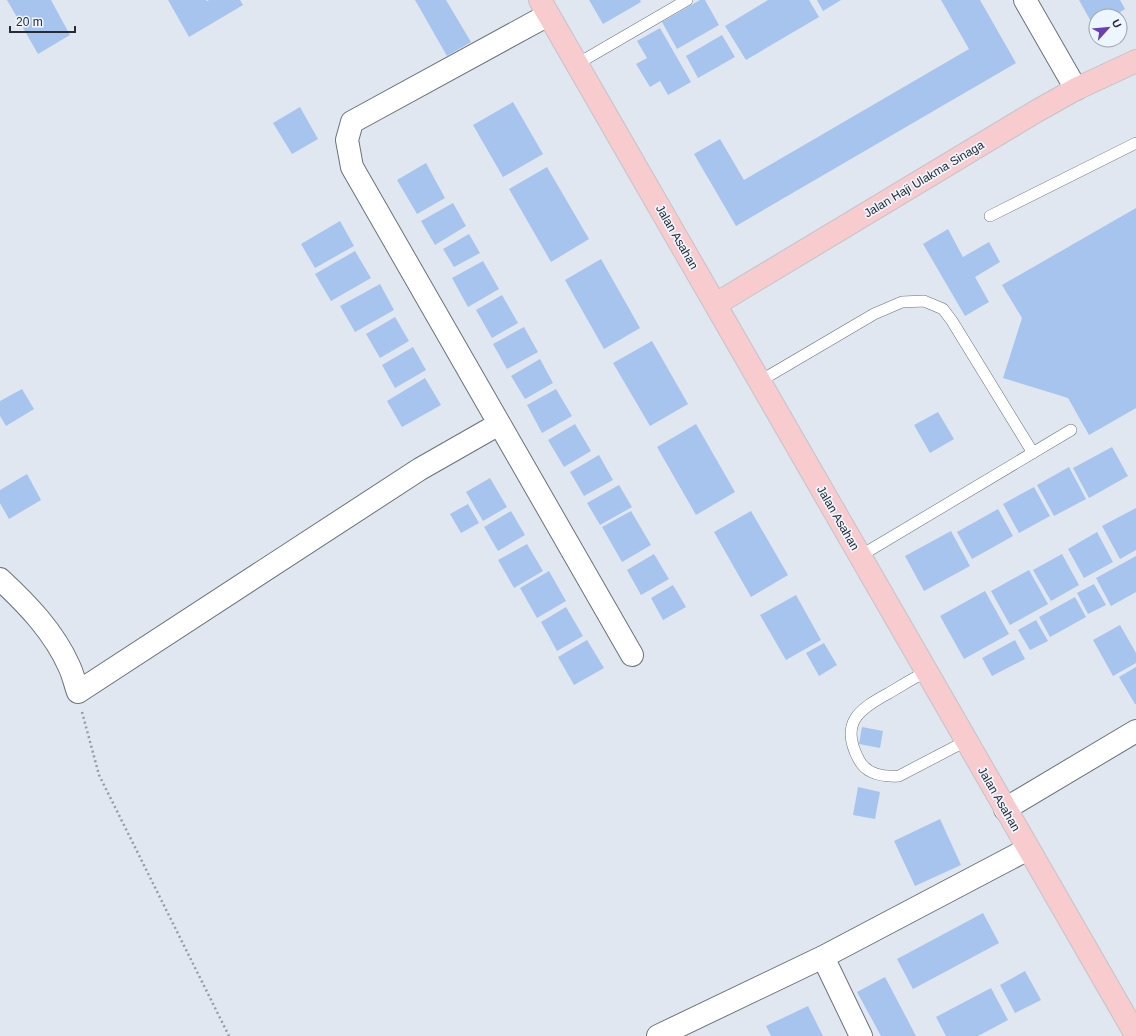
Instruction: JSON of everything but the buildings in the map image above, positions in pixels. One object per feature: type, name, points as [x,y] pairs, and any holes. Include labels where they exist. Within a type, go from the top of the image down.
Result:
[{"type":"main road","name":"Jalan Asahan","points":[[544,7],[1136,1035]]},
{"type":"main road","name":"Jalan Haji Ulakma Sinaga","points":[[716,304],[1035,112],[1076,89],[1136,62]]},
{"type":"street","points":[[1025,0],[1076,89]]},
{"type":"street","points":[[544,7],[352,122],[347,140],[352,168],[632,655]]},
{"type":"street","points":[[0,579],[31,611],[56,642],[70,667],[78,692],[420,469],[499,424]]},
{"type":"street","points":[[1005,809],[1136,731]]},
{"type":"street","points":[[658,1036],[823,957],[1028,849]]},
{"type":"street","points":[[823,957],[861,1036]]},
{"type":"lane","points":[[577,64],[687,0]]},
{"type":"lane","points":[[990,216],[1136,143]]},
{"type":"lane","points":[[760,382],[874,314],[902,302],[924,301],[943,309],[952,321],[1033,453]]},
{"type":"lane","points":[[860,556],[1070,430]]},
{"type":"lane","points":[[927,671],[871,702],[857,715],[853,722],[851,740],[855,753],[861,764],[868,771],[876,774],[888,777],[899,776],[966,741]]},
{"type":"path","points":[[78,692],[82,715],[99,775],[229,1036]]}]
